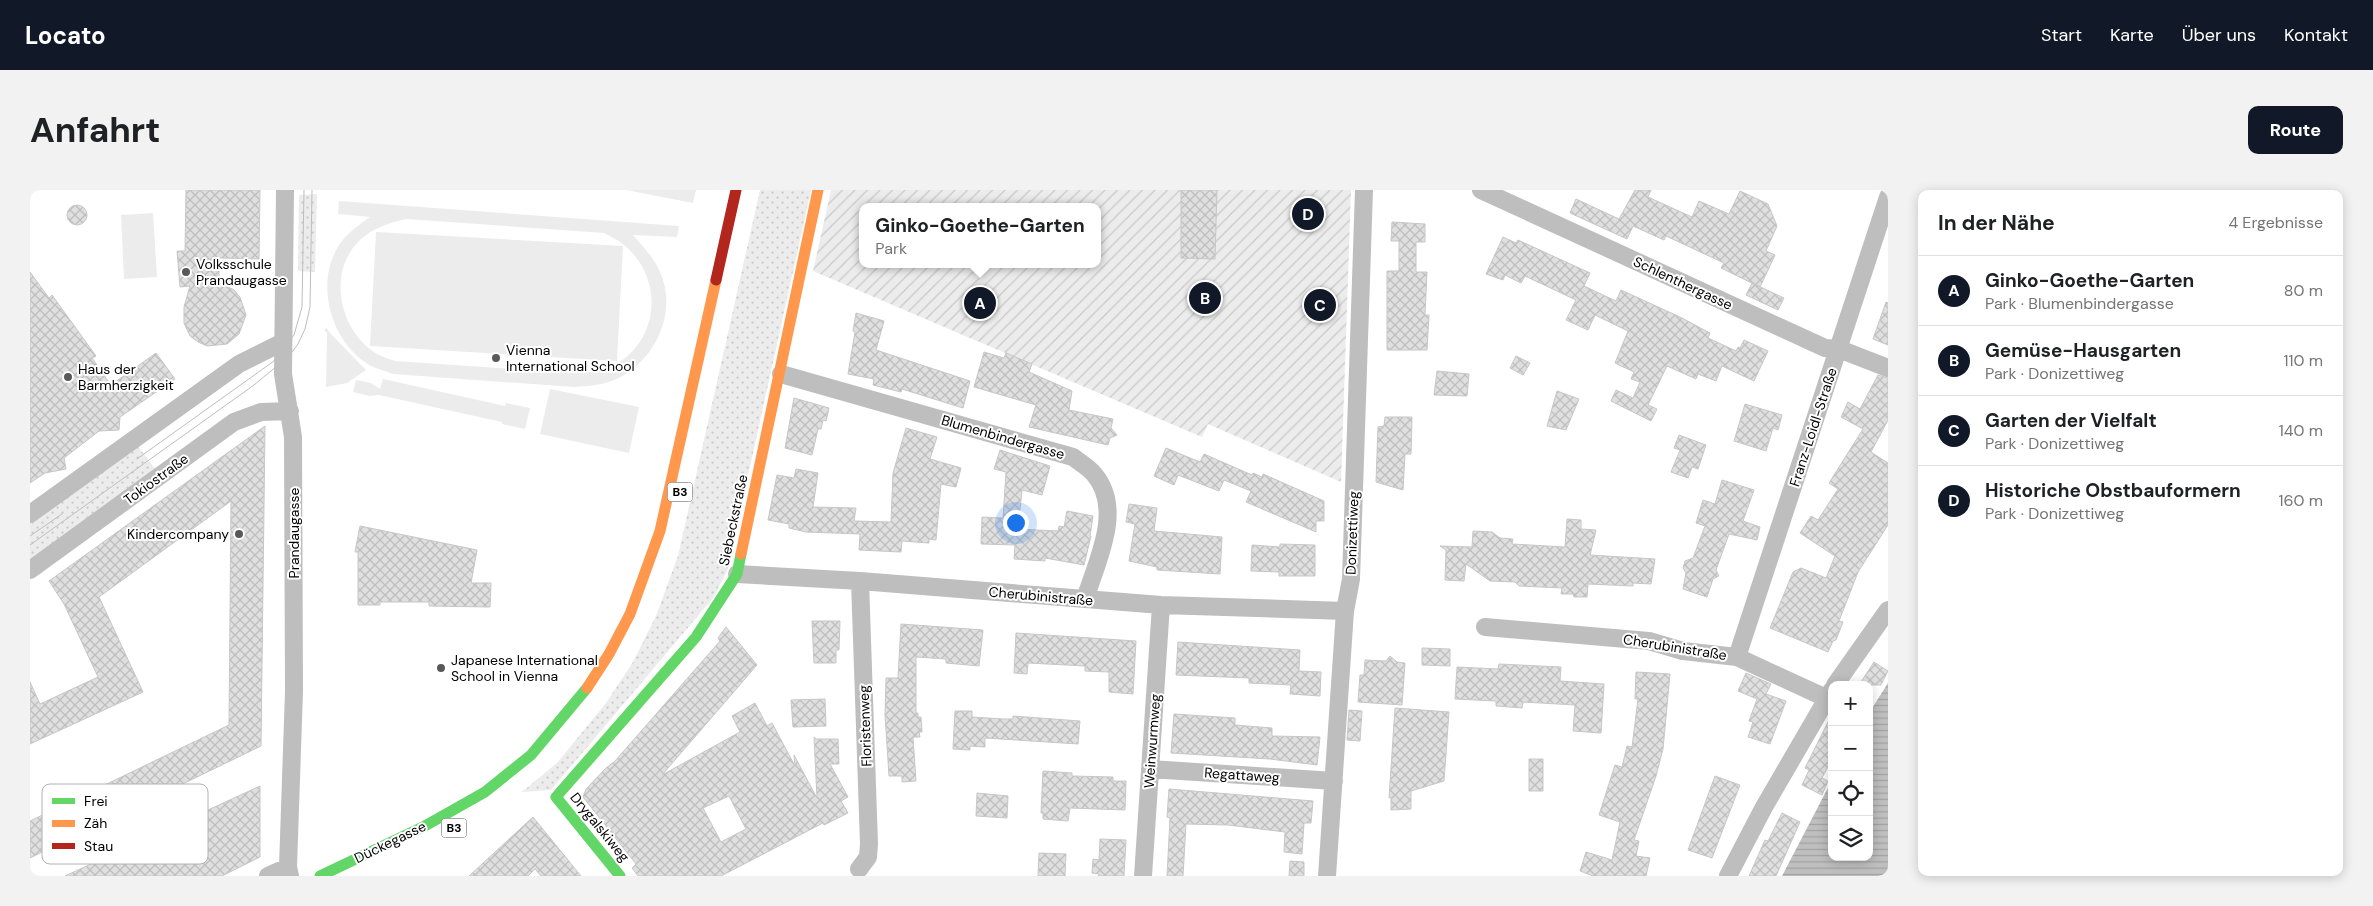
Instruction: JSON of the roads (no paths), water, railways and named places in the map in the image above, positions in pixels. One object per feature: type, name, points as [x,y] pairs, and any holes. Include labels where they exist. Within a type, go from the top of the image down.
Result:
[{"type":"main road","name":"B3","points":[[534,758],[582,696],[608,654],[630,614],[660,531],[736,190]]},
{"type":"main road","name":"B3","points":[[506,790],[534,758],[590,701],[619,658],[639,620],[672,532],[746,190]]},
{"type":"main road","name":"Siebeckstraße","points":[[556,797],[696,637],[737,574],[818,190]]},
{"type":"main road","name":"Dückegasse","points":[[320,876],[422,827],[485,792],[534,758]]},
{"type":"main road","name":"Drygalskiweg","points":[[556,797],[620,876]]},
{"type":"street","name":"Prandaugasse","points":[[285,190],[284,374],[293,437],[294,691],[289,871]]},
{"type":"street","name":"Donizettiweg","points":[[1328,876],[1345,612],[1351,579],[1364,190]]},
{"type":"street","name":"Schlenthergasse","points":[[1481,190],[1825,348],[1839,348],[1888,368]]},
{"type":"street","name":"Franz-Loidl-Straße","points":[[1737,657],[1888,197]]},
{"type":"street","points":[[30,514],[234,368],[283,342]]},
{"type":"street","name":"Blumenbindergasse","points":[[780,374],[1073,457],[1094,473],[1106,494],[1109,520],[1085,599]]},
{"type":"street","name":"Tokiostraße","points":[[30,570],[234,422],[261,412],[290,411]]},
{"type":"street","name":"Cherubinistraße","points":[[737,574],[860,580],[1161,606],[1345,612]]},
{"type":"street","name":"Floristenweg","points":[[859,869],[868,857],[869,844],[860,580]]},
{"type":"street","name":"Weinwurmweg","points":[[1143,876],[1161,606]]},
{"type":"street","points":[[1838,681],[1888,610]]},
{"type":"street","name":"Cherubinistraße","points":[[1484,627],[1649,640],[1683,651],[1737,657],[1828,690]]},
{"type":"street","points":[[1728,876],[1764,807],[1828,696]]},
{"type":"street","name":"Regattaweg","points":[[1150,769],[1334,781]]},
{"type":"street","points":[[268,876],[289,871]]},
{"type":"tram line","points":[[137,459],[274,361],[294,335],[302,307],[304,190]]},
{"type":"tram line","points":[[30,545],[254,385],[289,356],[298,344],[305,329],[310,307],[312,190]]},
{"type":"tram line","points":[[30,536],[62,514]]},
{"type":"place","name":"Historiche Obstbauformern","points":[[1308,214]]},
{"type":"place","name":"Volksschule Prandaugasse","points":[[186,272]]},
{"type":"place","name":"Gemüse-Hausgarten","points":[[1205,298]]},
{"type":"place","name":"Ginko-Goethe-Garten","points":[[980,303]]},
{"type":"place","name":"Garten der Vielfalt","points":[[1320,305]]},
{"type":"place","name":"Vienna International School","points":[[496,358]]},
{"type":"place","name":"Haus der Barmherzigkeit","points":[[68,377]]},
{"type":"place","name":"Kindercompany","points":[[239,534]]},
{"type":"place","name":"Japanese International School in Vienna","points":[[441,668]]}]
